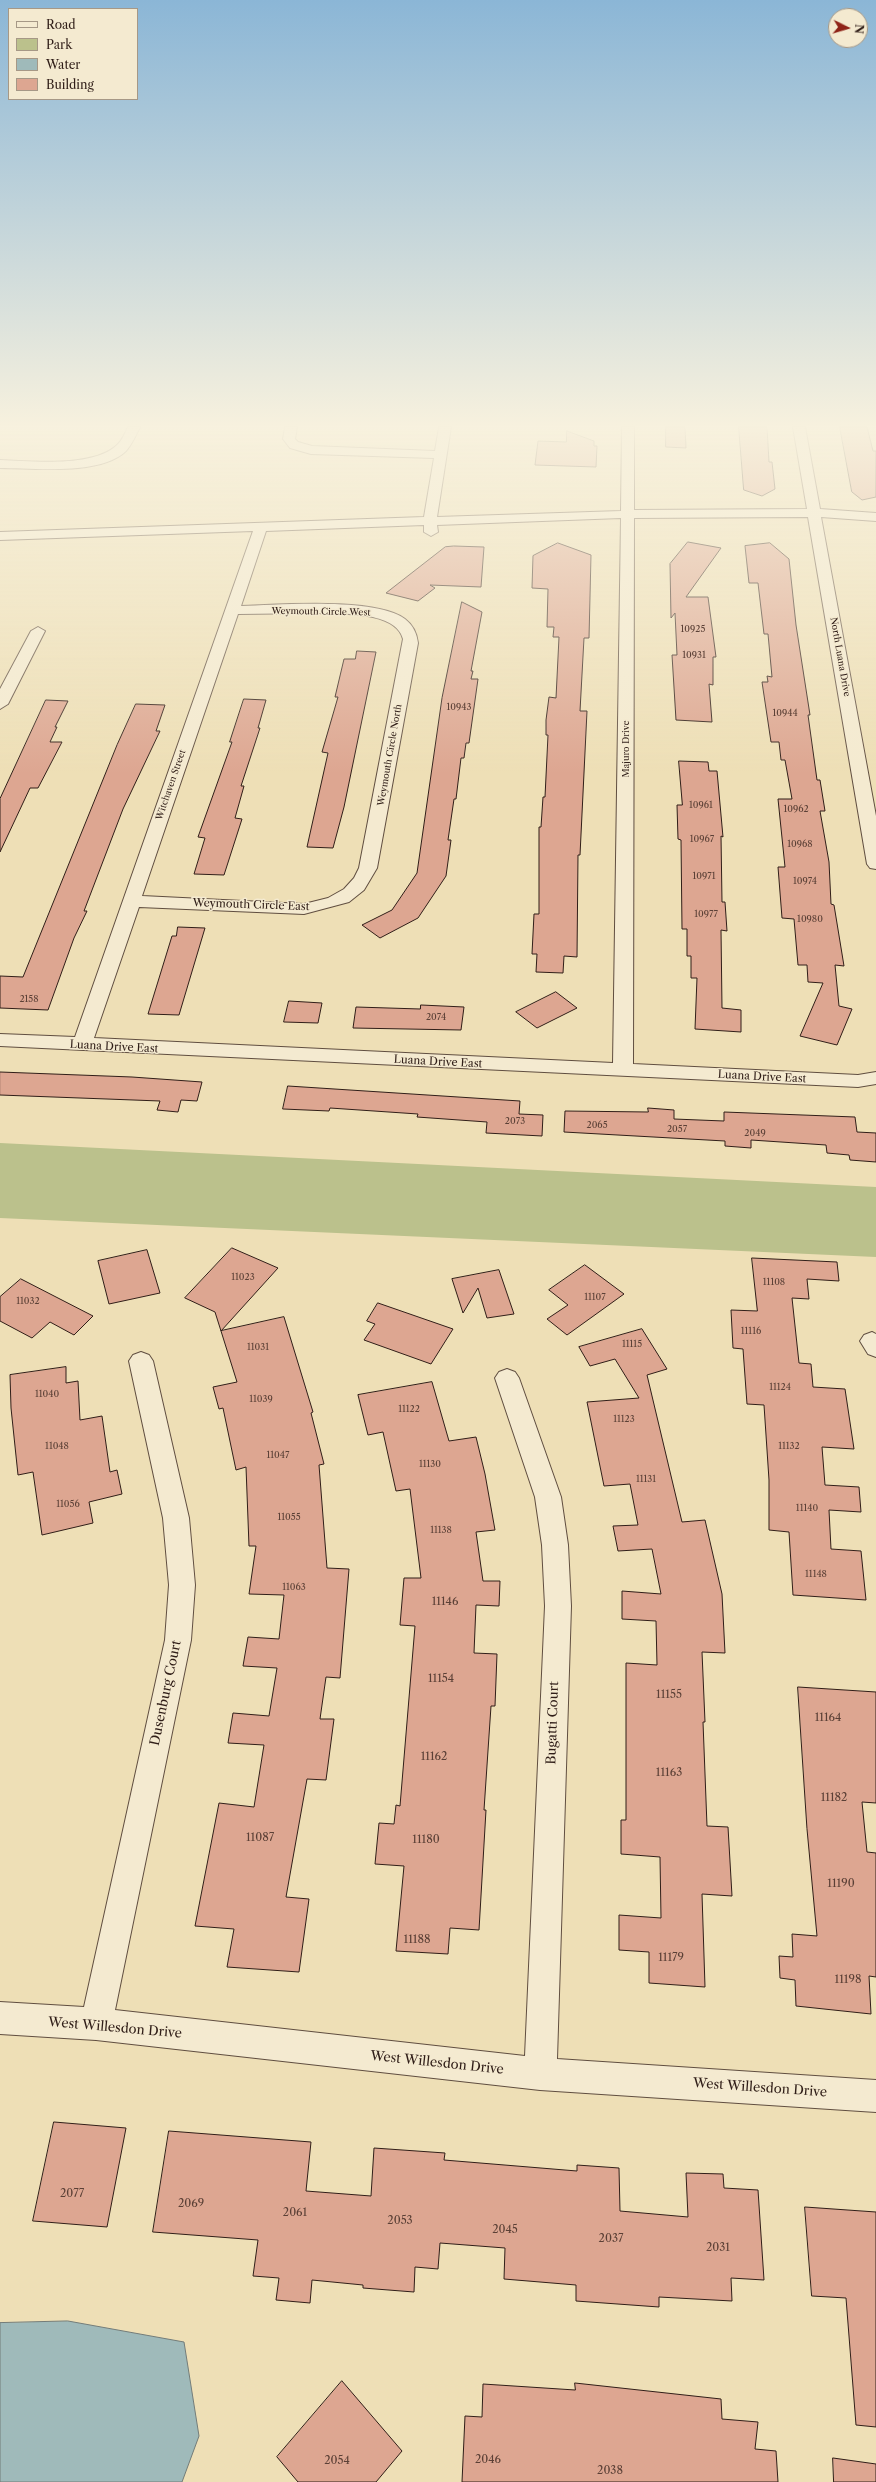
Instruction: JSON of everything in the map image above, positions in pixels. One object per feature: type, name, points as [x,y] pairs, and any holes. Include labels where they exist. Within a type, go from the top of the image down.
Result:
[{"type":"street","name":"Witchaven Street","points":[[82,1044],[256,543]]},
{"type":"street","name":"Majuro Drive","points":[[623,1071],[628,543]]},
{"type":"street","name":"North Luana Drive","points":[[819,543],[876,864]]},
{"type":"street","name":"Weymouth Circle West","points":[[232,610],[367,612],[390,618],[406,627]]},
{"type":"street","name":"Weymouth Circle North","points":[[362,882],[368,868],[412,643],[406,627]]},
{"type":"street","points":[[0,704],[38,631]]},
{"type":"street","name":"Weymouth Circle East","points":[[132,901],[304,909],[338,901],[350,894],[362,882]]},
{"type":"street","name":"Luana Drive East","points":[[0,1040],[623,1071],[858,1081],[876,1078]]},
{"type":"street","name":"Dusenburg Court","points":[[96,2024],[178,1640],[182,1585],[176,1518],[141,1360]]},
{"type":"street","name":"Bugatti Court","points":[[507,1378],[548,1497],[555,1545],[557,1599],[540,2074]]},
{"type":"street","name":"West Willesdon Drive","points":[[0,2018],[96,2024],[540,2074],[876,2096]]},
{"type":"green space","points":[[0,1143],[876,1187],[876,1257],[0,1218]]},
{"type":"water","points":[[68,2321],[184,2342],[199,2436],[182,2482],[0,2482],[0,2323]]},
{"type":"building","points":[[558,543],[591,555],[589,638],[584,638],[580,711],[587,711],[580,855],[578,855],[577,957],[564,956],[563,973],[536,972],[537,954],[532,954],[534,914],[539,914],[539,827],[541,827],[543,797],[545,797],[548,735],[546,735],[546,720],[549,697],[556,698],[559,637],[553,637],[554,627],[547,627],[548,589],[532,588],[533,556]]},
{"type":"building","points":[[687,543],[721,548],[686,597],[708,597],[716,657],[713,657],[713,685],[709,684],[712,722],[676,720],[672,655],[677,655],[675,613],[671,618],[670,564]]},
{"type":"building","points":[[770,543],[789,559],[796,625],[810,715],[808,715],[817,780],[820,780],[825,811],[820,811],[829,862],[831,904],[834,905],[844,966],[835,965],[839,1006],[852,1009],[837,1045],[800,1036],[823,983],[808,982],[807,965],[798,965],[794,919],[782,918],[778,867],[785,867],[778,799],[792,799],[785,760],[781,760],[779,742],[771,742],[762,682],[768,682],[767,676],[772,677],[768,634],[764,634],[758,583],[749,583],[745,546]]},
{"type":"building","points":[[445,547],[484,547],[481,587],[430,585],[435,588],[418,601],[386,593]]},
{"type":"building","points":[[462,602],[482,612],[471,671],[473,671],[471,679],[478,679],[469,743],[466,743],[464,758],[461,758],[456,799],[454,799],[448,840],[451,840],[446,876],[418,918],[380,938],[362,925],[392,910],[417,873],[442,698]]},
{"type":"building","points":[[357,651],[376,652],[344,807],[333,848],[307,847],[328,753],[322,752],[338,697],[335,697],[344,659],[355,659]]},
{"type":"building","points":[[244,699],[266,700],[258,728],[260,728],[241,786],[244,786],[235,818],[242,819],[224,875],[194,874],[205,838],[198,837],[232,742],[230,742]]},
{"type":"building","points":[[46,700],[68,701],[55,727],[57,727],[50,742],[62,742],[38,788],[30,788],[0,852],[0,799]]},
{"type":"building","points":[[136,704],[165,705],[156,731],[160,731],[123,809],[84,911],[87,911],[74,938],[48,1010],[0,1008],[0,976],[23,977],[117,745]]},
{"type":"building","points":[[679,761],[708,762],[709,771],[717,771],[723,837],[721,836],[722,902],[725,902],[727,931],[721,930],[722,1008],[741,1010],[741,1032],[695,1029],[697,978],[691,978],[691,956],[687,956],[687,929],[682,929],[681,840],[678,839],[677,805],[682,805]]},
{"type":"building","points":[[178,927],[205,928],[179,1015],[148,1014],[172,936],[176,936]]},
{"type":"building","points":[[556,992],[577,1008],[537,1028],[516,1012]]},
{"type":"building","points":[[289,1001],[322,1003],[318,1023],[284,1022]]},
{"type":"building","points":[[421,1005],[464,1007],[461,1030],[353,1028],[356,1007],[420,1009]]},
{"type":"building","points":[[0,1072],[132,1077],[202,1082],[197,1101],[181,1100],[178,1112],[157,1110],[160,1101],[0,1095]]},
{"type":"building","points":[[288,1086],[520,1101],[519,1114],[543,1115],[542,1136],[486,1133],[487,1122],[417,1117],[418,1114],[330,1108],[329,1111],[283,1109]]},
{"type":"building","points":[[648,1108],[674,1110],[674,1119],[724,1121],[724,1112],[855,1117],[857,1132],[876,1133],[876,1162],[850,1160],[849,1155],[827,1153],[826,1145],[751,1140],[751,1148],[725,1146],[725,1141],[564,1132],[565,1111],[648,1112]]},
{"type":"building","points":[[232,1248],[278,1268],[221,1331],[215,1312],[185,1298]]},
{"type":"building","points":[[147,1250],[160,1293],[109,1304],[98,1261]]},
{"type":"building","points":[[752,1258],[837,1262],[839,1281],[807,1279],[809,1299],[792,1298],[799,1363],[811,1364],[813,1387],[845,1389],[854,1449],[822,1447],[825,1485],[859,1487],[861,1512],[829,1510],[831,1549],[861,1551],[866,1600],[793,1595],[789,1532],[769,1530],[769,1480],[764,1405],[747,1404],[743,1349],[733,1348],[731,1310],[757,1311]]},
{"type":"building","points":[[585,1265],[624,1294],[567,1335],[547,1319],[568,1305],[549,1290]]},
{"type":"building","points":[[499,1270],[514,1314],[487,1318],[478,1288],[463,1313],[452,1279]]},
{"type":"building","points":[[21,1279],[93,1316],[74,1335],[50,1322],[32,1338],[0,1321],[0,1297]]},
{"type":"building","points":[[378,1303],[453,1329],[431,1364],[364,1340],[375,1324],[367,1321]]},
{"type":"building","points":[[284,1317],[313,1412],[311,1413],[324,1464],[319,1465],[327,1568],[349,1569],[340,1678],[326,1677],[320,1719],[334,1719],[326,1780],[307,1779],[286,1897],[309,1899],[299,1972],[227,1967],[234,1929],[195,1926],[219,1803],[254,1807],[264,1745],[228,1743],[233,1713],[269,1716],[277,1668],[243,1666],[248,1637],[279,1639],[284,1595],[249,1594],[256,1546],[249,1546],[246,1467],[236,1470],[223,1408],[219,1409],[213,1387],[237,1382],[221,1331]]},
{"type":"building","points":[[642,1329],[667,1369],[647,1375],[682,1522],[705,1520],[722,1594],[725,1653],[702,1652],[705,1722],[703,1722],[707,1826],[728,1827],[732,1896],[702,1894],[705,1987],[649,1983],[649,1952],[619,1950],[619,1915],[661,1918],[660,1857],[621,1854],[621,1820],[626,1820],[626,1663],[657,1665],[656,1621],[622,1619],[622,1591],[661,1594],[652,1549],[618,1551],[613,1526],[638,1525],[630,1484],[604,1486],[587,1402],[639,1398],[615,1359],[590,1366],[579,1347]]},
{"type":"building","points":[[66,1367],[66,1383],[78,1381],[80,1420],[102,1416],[110,1472],[117,1470],[122,1494],[89,1502],[93,1523],[42,1535],[33,1472],[18,1475],[11,1408],[10,1375]]},
{"type":"building","points":[[432,1382],[449,1441],[476,1437],[485,1474],[495,1530],[476,1532],[483,1581],[500,1581],[499,1606],[476,1605],[474,1653],[497,1654],[495,1706],[491,1706],[484,1810],[486,1810],[479,1930],[450,1928],[448,1954],[396,1951],[404,1866],[375,1864],[379,1823],[394,1824],[396,1805],[400,1806],[415,1626],[400,1625],[404,1578],[421,1578],[410,1489],[396,1491],[383,1432],[368,1435],[358,1395]]},
{"type":"building","points":[[798,1687],[876,1692],[876,1803],[862,1802],[867,1852],[876,1853],[876,1977],[869,1976],[871,2014],[796,2006],[795,1980],[780,1978],[779,1956],[793,1957],[792,1934],[817,1936],[807,1829]]},
{"type":"building","points":[[54,2122],[126,2128],[107,2227],[33,2221]]},
{"type":"building","points":[[169,2131],[311,2142],[306,2191],[371,2196],[374,2148],[445,2153],[444,2160],[577,2171],[577,2165],[619,2168],[620,2211],[688,2217],[686,2173],[723,2174],[724,2188],[758,2190],[764,2280],[731,2278],[732,2301],[659,2297],[659,2307],[576,2301],[576,2285],[504,2279],[505,2248],[440,2243],[438,2269],[415,2267],[414,2292],[363,2288],[363,2285],[312,2280],[310,2303],[276,2300],[279,2278],[253,2276],[258,2240],[153,2232]]},
{"type":"building","points":[[805,2207],[876,2212],[876,2427],[856,2425],[846,2298],[812,2296]]},
{"type":"building","points":[[342,2381],[402,2451],[376,2482],[298,2482],[277,2457]]},
{"type":"building","points":[[575,2383],[721,2399],[722,2419],[758,2422],[755,2449],[776,2451],[778,2482],[462,2482],[465,2416],[482,2417],[483,2384],[575,2390]]},
{"type":"building","points":[[833,2458],[876,2464],[876,2482],[834,2482]]}]
